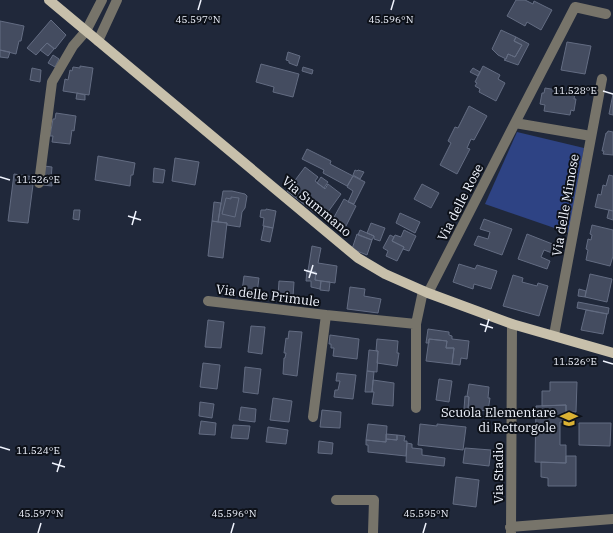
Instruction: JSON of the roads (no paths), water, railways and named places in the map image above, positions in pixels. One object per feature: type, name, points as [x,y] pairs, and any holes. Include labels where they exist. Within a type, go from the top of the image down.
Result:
[{"type":"main road","name":"Via Summano","points":[[49,0],[358,258],[385,274],[425,292],[512,324],[613,352]]},
{"type":"street","points":[[39,183],[52,82],[72,46],[86,31],[102,0]]},
{"type":"street","points":[[98,41],[117,0]]},
{"type":"street","name":"Via delle Rose","points":[[425,292],[575,7],[606,14]]},
{"type":"street","name":"Via delle Mimose","points":[[554,335],[602,79]]},
{"type":"street","points":[[515,123],[591,136]]},
{"type":"street","points":[[416,408],[416,324],[425,292]]},
{"type":"street","name":"Via delle Primule","points":[[208,301],[416,324]]},
{"type":"street","name":"Via delle Primule","points":[[313,417],[326,315]]},
{"type":"street","name":"Via Stadio","points":[[512,324],[511,530],[613,519]]},
{"type":"street","points":[[336,500],[374,500],[373,533]]},
{"type":"place","name":"Scuola Elementare di Rettorgole","points":[[569,419]]}]
